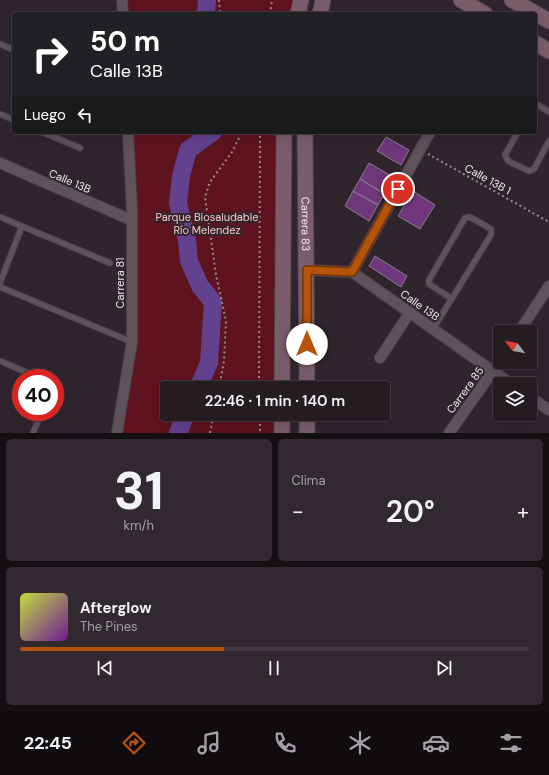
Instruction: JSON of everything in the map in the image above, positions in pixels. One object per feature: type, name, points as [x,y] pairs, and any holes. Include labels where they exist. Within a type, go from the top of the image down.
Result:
[{"type":"street","points":[[122,0],[123,12]]},
{"type":"street","points":[[298,12],[301,0]]},
{"type":"street","points":[[320,12],[323,0]]},
{"type":"street","points":[[461,0],[482,12]]},
{"type":"street","points":[[514,1],[532,12]]},
{"type":"street","points":[[537,15],[549,22]]},
{"type":"street","points":[[537,44],[549,51]]},
{"type":"street","name":"Carrera 81","points":[[117,433],[132,342],[131,220],[128,134]]},
{"type":"street","name":"Carrera 83","points":[[282,381],[284,134]]},
{"type":"street","name":"Carrera 83","points":[[305,134],[307,381]]},
{"type":"street","points":[[307,270],[352,272],[429,134]]},
{"type":"street","name":"Calle 13B","points":[[0,163],[131,220]]},
{"type":"street","name":"Calle 13B","points":[[352,272],[500,377]]},
{"type":"street","points":[[524,325],[549,286]]},
{"type":"street","points":[[380,358],[410,312]]},
{"type":"street","name":"Carrera 85","points":[[449,433],[495,369]]},
{"type":"street","points":[[537,402],[549,410]]},
{"type":"street","points":[[282,421],[282,433]]},
{"type":"street","points":[[307,421],[307,433]]},
{"type":"lane","points":[[0,44],[12,49]]},
{"type":"lane","points":[[537,105],[549,112]]},
{"type":"lane","points":[[0,114],[12,119]]},
{"type":"lane","points":[[47,134],[80,148]]},
{"type":"lane","points":[[517,134],[505,155],[508,161],[529,171],[534,169],[549,141]]},
{"type":"lane","points":[[0,217],[110,263]]},
{"type":"lane","points":[[433,329],[452,299],[491,235],[491,229],[470,217],[465,218],[429,280],[429,284],[452,299]]},
{"type":"lane","points":[[0,283],[22,226]]},
{"type":"lane","points":[[0,287],[132,342]]},
{"type":"lane","points":[[0,361],[19,369]]},
{"type":"lane","points":[[33,433],[38,421]]},
{"type":"path","points":[[219,0],[220,12]]},
{"type":"path","points":[[270,12],[272,0]]},
{"type":"path","points":[[220,381],[224,361],[226,321],[216,275],[205,197],[210,182],[232,152],[239,134]]},
{"type":"path","points":[[260,134],[260,381]]},
{"type":"path","name":"Calle 13B 1","points":[[420,150],[549,222]]},
{"type":"path","points":[[210,433],[213,421]]},
{"type":"path","points":[[260,421],[260,433]]},
{"type":"green space","points":[[122,0],[301,0],[298,12],[123,12]]},
{"type":"green space","name":"Parque Biosaludable Río Melendez","points":[[128,134],[284,134],[282,381],[160,381],[160,421],[282,421],[282,433],[117,433],[132,342]]},
{"type":"building","points":[[386,137],[409,150],[401,165],[377,151]]},
{"type":"building","points":[[369,163],[393,177],[384,193],[360,179]]},
{"type":"building","points":[[360,179],[384,194],[378,205],[353,191]]},
{"type":"building","points":[[353,191],[378,205],[369,221],[345,206]]},
{"type":"building","points":[[413,191],[435,205],[420,229],[398,216]]},
{"type":"building","points":[[375,256],[407,276],[401,287],[369,266]]},
{"type":"waterway","points":[[206,12],[207,0]]},
{"type":"waterway","points":[[201,381],[209,363],[213,302],[200,286],[189,261],[187,240],[178,203],[181,176],[188,150],[210,134]]},
{"type":"waterway","points":[[178,433],[183,421]]},
{"type":"route","points":[[307,344],[307,270],[352,272],[398,189]]}]
